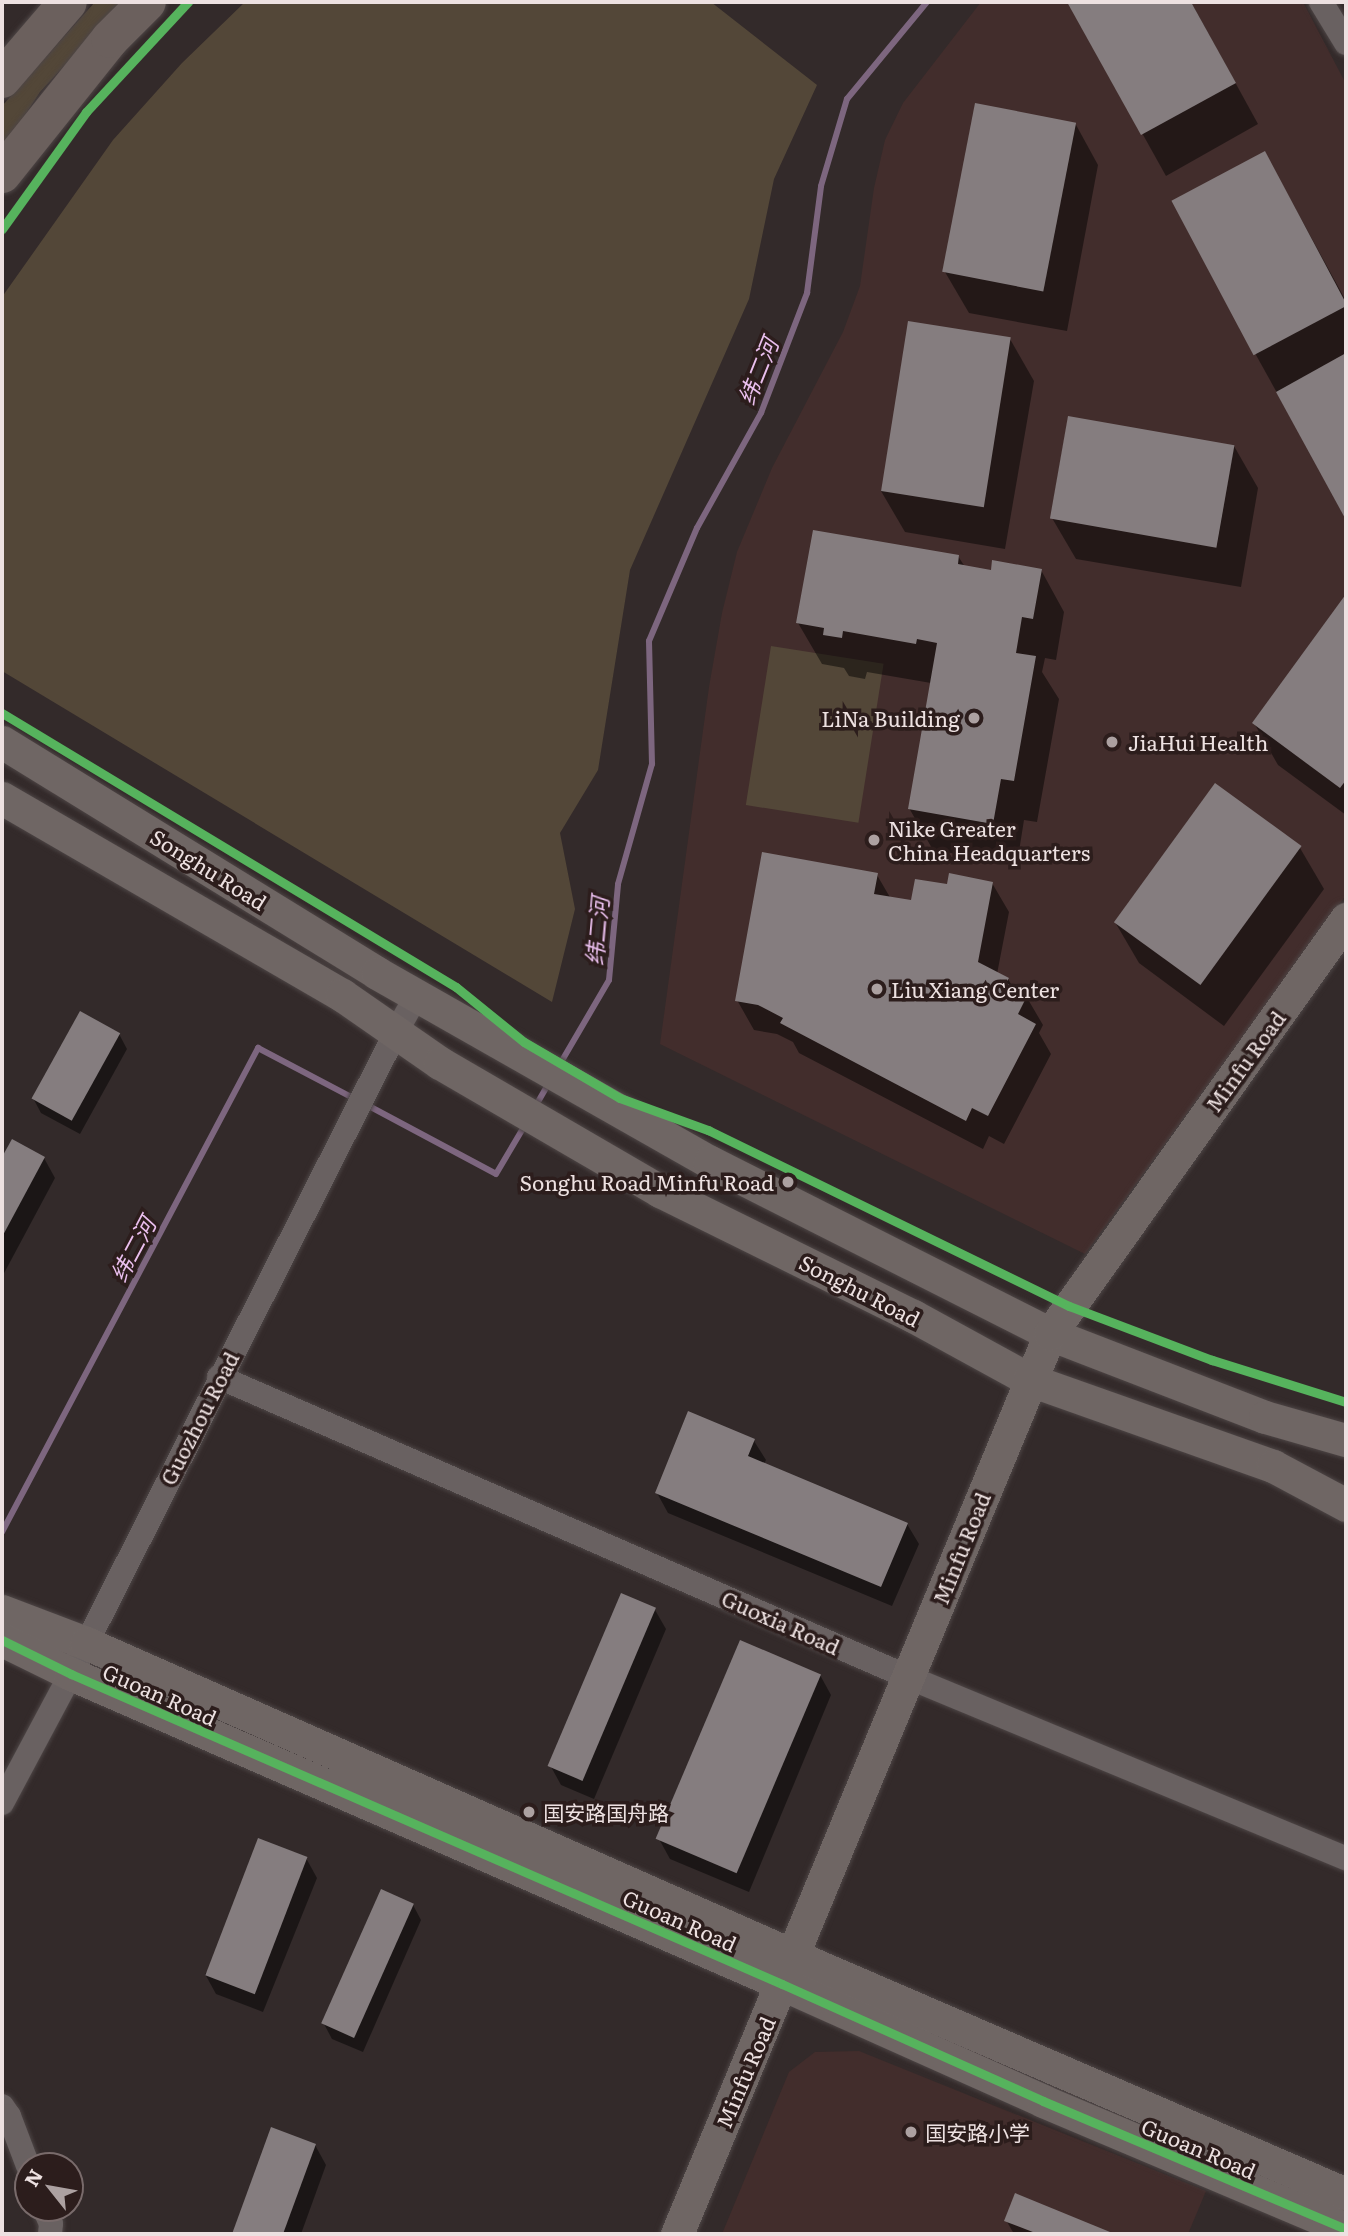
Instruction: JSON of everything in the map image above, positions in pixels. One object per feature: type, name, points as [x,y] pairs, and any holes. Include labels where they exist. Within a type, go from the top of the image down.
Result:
[{"type":"main road","points":[[2,79],[68,2]]},
{"type":"main road","points":[[2,174],[110,39],[147,2]]},
{"type":"street","points":[[1321,2],[1346,43]]},
{"type":"street","name":"Songhu Road","points":[[2,742],[417,995],[710,1162],[1050,1334],[1265,1417],[1346,1440]]},
{"type":"street","name":"Songhu Road","points":[[2,798],[342,995],[440,1063],[660,1191],[913,1316],[1030,1380],[1273,1466],[1346,1505]]},
{"type":"street","name":"Minfu Road","points":[[677,2234],[1050,1334],[1346,919]]},
{"type":"street","points":[[395,1033],[417,995]]},
{"type":"street","name":"Guozhou Road","points":[[2,1803],[71,1674],[395,1033]]},
{"type":"street","name":"Guoxia Road","points":[[219,1377],[908,1677],[1346,1858]]},
{"type":"street","points":[[1265,1417],[1346,1450]]},
{"type":"street","points":[[1273,1466],[1346,1488]]},
{"type":"street","name":"Guoan Road","points":[[7,1628],[86,1643],[787,1969],[1043,2101],[1346,2229]]},
{"type":"street","name":"Guoan Road","points":[[7,1628],[71,1674],[787,1969],[1346,2194]]},
{"type":"street","points":[[2,2106],[9,2116],[23,2152]]},
{"type":"shaded area","points":[[95,2],[123,2],[40,92],[2,150],[2,106]]},
{"type":"shaded area","points":[[245,2],[711,2],[817,85],[774,179],[749,299],[630,570],[598,770],[560,833],[575,909],[552,1002],[2,671],[2,297],[113,140],[182,63]]},
{"type":"shaded area","points":[[981,2],[1303,2],[1346,84],[1346,895],[1085,1254],[660,1044],[709,687],[722,613],[737,552],[772,468],[843,332],[860,286],[874,188],[885,140],[903,103]]},
{"type":"shaded area","points":[[771,646],[884,664],[858,823],[746,805]]},
{"type":"shaded area","name":"国安路小学","points":[[859,2051],[1206,2191],[1188,2234],[722,2234],[789,2072],[815,2052]]},
{"type":"building","points":[[1067,2],[1191,2],[1236,83],[1141,135]]},
{"type":"building","points":[[975,103],[1076,123],[1043,291],[942,272]]},
{"type":"building","points":[[1265,151],[1346,306],[1254,355],[1171,201]]},
{"type":"building","points":[[908,321],[1011,337],[984,507],[881,491]]},
{"type":"building","points":[[1346,353],[1346,520],[1276,392]]},
{"type":"building","points":[[1068,416],[1234,445],[1216,548],[1050,518]]},
{"type":"building","name":"LiNa Building","points":[[813,530],[959,555],[958,564],[991,570],[992,560],[1042,569],[1033,619],[1022,617],[1016,653],[1036,656],[1014,781],[1001,779],[993,824],[908,809],[937,643],[917,639],[916,644],[843,631],[842,638],[823,635],[824,628],[796,623]]},
{"type":"building","points":[[1346,594],[1346,780],[1340,788],[1252,723]]},
{"type":"building","points":[[1215,783],[1302,846],[1200,985],[1114,922]]},
{"type":"building","name":"Liu Xiang Center","points":[[762,852],[878,873],[874,894],[911,900],[915,879],[947,884],[949,873],[993,882],[978,962],[1009,978],[1006,983],[1028,994],[1018,1014],[1036,1024],[988,1116],[972,1108],[966,1121],[780,1023],[783,1018],[758,1005],[735,1001]]},
{"type":"building","points":[[80,1011],[120,1033],[72,1121],[32,1098]]},
{"type":"building","points":[[12,1139],[45,1157],[2,1237],[2,1157]]},
{"type":"building","points":[[688,1411],[755,1439],[748,1456],[908,1523],[881,1587],[655,1493]]},
{"type":"building","points":[[621,1593],[656,1608],[583,1781],[548,1766]]},
{"type":"building","points":[[740,1640],[821,1674],[737,1873],[656,1839]]},
{"type":"building","points":[[258,1838],[307,1857],[255,1994],[205,1975]]},
{"type":"building","points":[[381,1889],[414,1904],[354,2038],[321,2023]]},
{"type":"building","points":[[271,2127],[316,2144],[283,2234],[232,2234]]},
{"type":"building","points":[[1015,2193],[1110,2232],[1038,2234],[1004,2221]]},
{"type":"waterway","name":"纬二河","points":[[560,1064],[609,980],[618,884],[652,764],[649,641],[697,528],[761,413],[807,293],[821,186],[847,99],[927,2]]},
{"type":"waterway","name":"纬二河","points":[[2,1532],[258,1048],[357,1100]]},
{"type":"waterway","name":"纬二河","points":[[535,1107],[549,1083]]},
{"type":"waterway","name":"纬二河","points":[[367,1105],[496,1174],[525,1125]]},
{"type":"cycle path","points":[[2,229],[86,112],[188,2]]},
{"type":"cycle path","points":[[2,713],[456,987],[524,1042],[620,1098],[708,1130],[1069,1306],[1212,1360],[1346,1402]]},
{"type":"cycle path","points":[[2,1640],[71,1674],[782,1984],[1043,2101],[1346,2229]]},
{"type":"place","name":"LiNa Building","points":[[974,718]]},
{"type":"place","name":"JiaHui Health","points":[[1112,742]]},
{"type":"place","name":"Nike Greater China Headquarters","points":[[874,840]]},
{"type":"place","name":"Liu Xiang Center","points":[[877,989]]},
{"type":"place","name":"Songhu Road Minfu Road","points":[[788,1182]]},
{"type":"place","name":"国安路国舟路","points":[[529,1812]]},
{"type":"place","name":"国安路小学","points":[[911,2132]]}]
